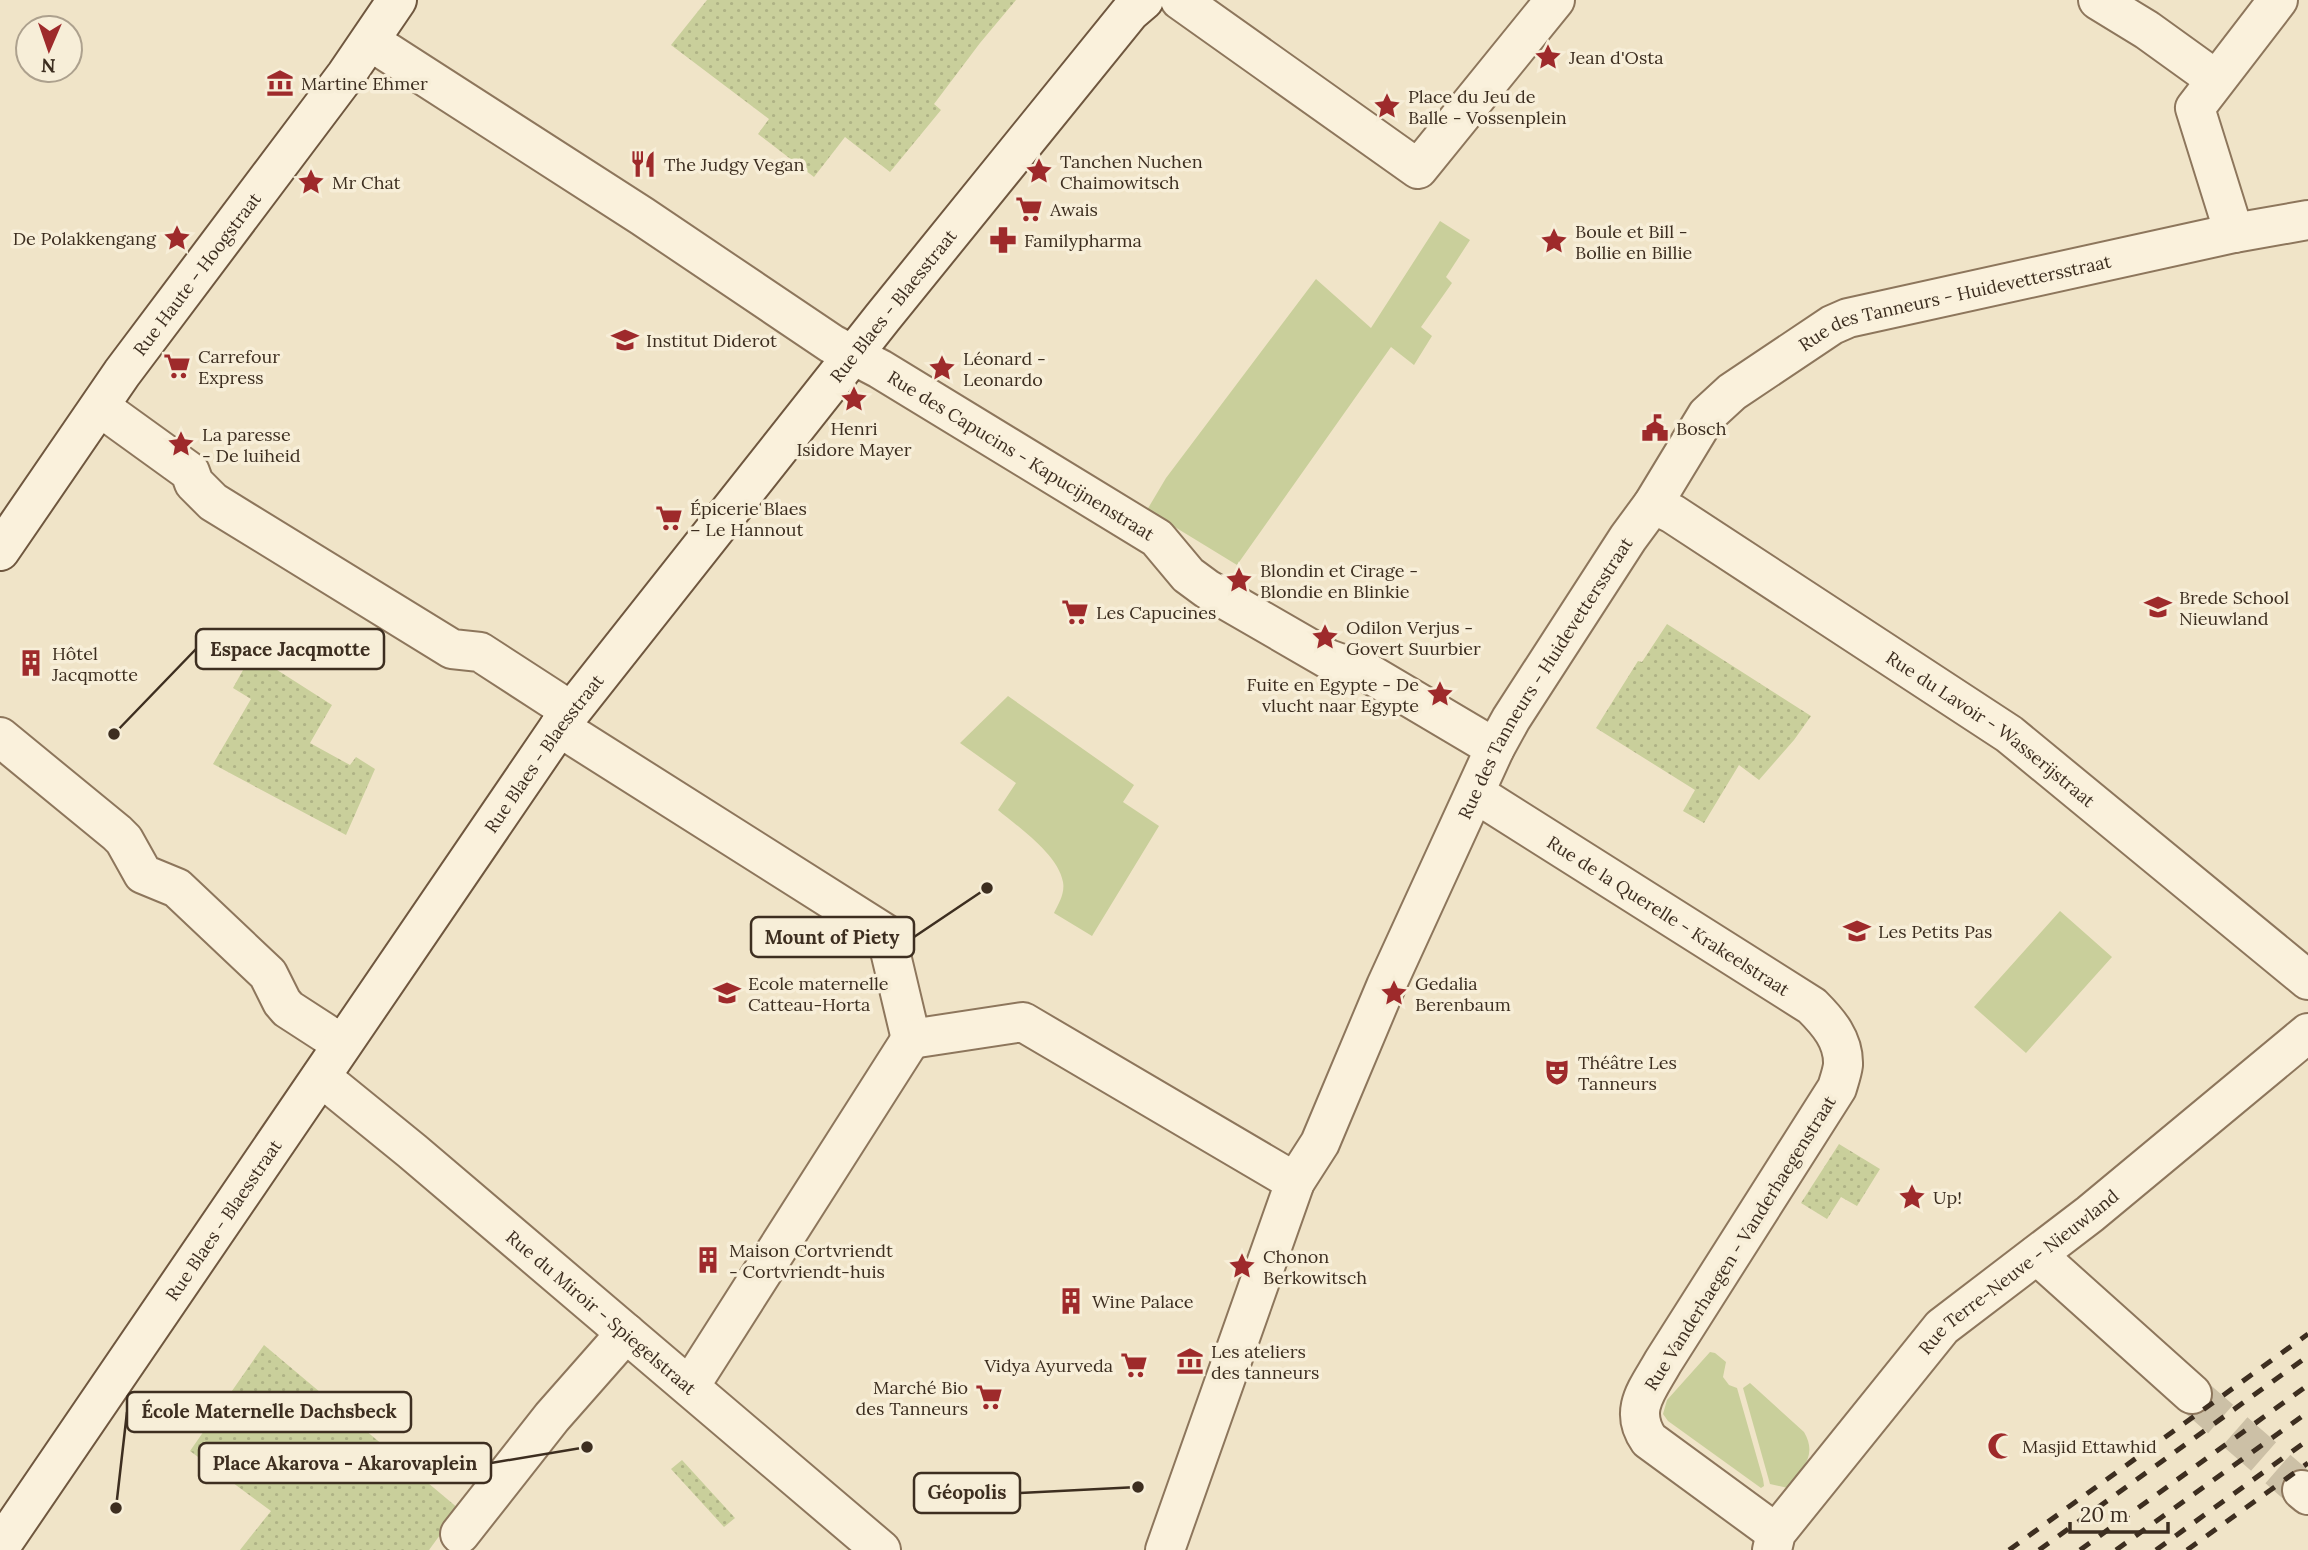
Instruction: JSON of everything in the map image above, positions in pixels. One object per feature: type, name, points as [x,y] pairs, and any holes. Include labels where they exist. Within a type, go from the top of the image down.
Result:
[{"type":"street","name":"Rue Haute - Hoogstraat","points":[[0,550],[122,373],[370,41],[397,0]]},
{"type":"street","name":"Rue Blaes - Blaesstraat","points":[[0,1547],[565,719],[853,355],[1130,12],[1144,0]]},
{"type":"street","points":[[1180,0],[1418,169],[1555,0]]},
{"type":"street","points":[[2098,0],[2147,30],[2215,79]]},
{"type":"street","points":[[2234,233],[2195,108],[2278,0]]},
{"type":"street","name":"Rue des Capucins - Kapucijnenstraat","points":[[370,41],[642,216],[832,344],[1157,538],[1188,575],[1207,589],[1328,659],[1370,674],[1495,748]]},
{"type":"street","name":"Rue des Tanneurs - Huidevettersstraat","points":[[1165,1550],[1295,1182],[1320,1143],[1386,986],[1495,748],[1613,561],[1653,504],[1707,415],[1732,392],[1832,325],[1848,318],[2234,233],[2308,220]]},
{"type":"street","points":[[100,407],[190,472],[194,483],[214,502],[452,649],[481,652],[565,719],[886,934],[911,1039],[690,1386]]},
{"type":"street","name":"Rue du Lavoir - Wasserijstraat","points":[[1653,504],[1673,514],[2009,733],[2308,979]]},
{"type":"street","points":[[0,737],[117,833],[124,840],[143,874],[177,888],[248,955],[268,974],[288,1009],[342,1044]]},
{"type":"street","name":"Rue de la Querelle - Krakeelstraat","points":[[1475,793],[1812,1006],[1829,1023],[1838,1041],[1841,1055]]},
{"type":"street","points":[[911,1039],[1023,1022],[1295,1182]]},
{"type":"street","name":"Rue Terre-Neuve - Nieuwland","points":[[1774,1542],[1942,1327],[2090,1214],[2308,1033]]},
{"type":"street","name":"Rue Vanderhaegen - Vanderhaegenstraat","points":[[1774,1542],[1649,1440],[1643,1431],[1639,1412],[1644,1395],[1663,1362],[1837,1088],[1843,1065],[1841,1055]]},
{"type":"street","name":"Rue du Miroir - Spiegelstraat","points":[[321,1077],[881,1550]]},
{"type":"street","points":[[2038,1255],[2192,1394]]},
{"type":"street","points":[[460,1534],[552,1417],[626,1333]]},
{"type":"green space","points":[[707,0],[1016,0],[934,104],[941,110],[890,172],[845,137],[814,177],[758,134],[769,119],[671,45]]},
{"type":"green space","points":[[1440,221],[1470,240],[1446,277],[1452,283],[1421,327],[1432,336],[1414,365],[1391,347],[1237,565],[1147,510],[1166,478],[1316,279],[1371,328]]},
{"type":"green space","points":[[1667,624],[1811,716],[1759,780],[1739,765],[1704,823],[1683,811],[1695,790],[1596,728],[1638,661],[1642,662]]},
{"type":"green space","points":[[252,654],[332,705],[310,743],[350,765],[356,757],[375,769],[346,835],[213,764],[251,699],[233,688]]},
{"type":"green space","points":[[1008,696],[1134,785],[1123,802],[1159,826],[1092,936],[1054,913],[1063,890],[1060,872],[1046,851],[998,810],[1016,783],[960,743]]},
{"type":"green space","points":[[2060,911],[2112,957],[2026,1053],[1974,1007]]},
{"type":"green space","points":[[1839,1144],[1880,1169],[1857,1206],[1841,1197],[1827,1219],[1801,1203]]},
{"type":"green space","points":[[264,1345],[459,1509],[429,1550],[240,1550],[271,1511],[190,1451]]},
{"type":"green space","points":[[1710,1352],[1726,1362],[1723,1377],[1729,1385],[1737,1388],[1763,1479],[1764,1486],[1761,1488],[1668,1421],[1663,1414],[1667,1400]]},
{"type":"green space","points":[[1750,1383],[1804,1432],[1808,1440],[1807,1462],[1788,1488],[1770,1484],[1743,1388]]},
{"type":"green space","points":[[682,1460],[735,1518],[724,1527],[671,1469]]},
{"type":"tunnel","points":[[2192,1394],[2302,1490]]},
{"type":"railway","points":[[2009,1550],[2308,1334]]},
{"type":"railway","points":[[2039,1550],[2308,1356]]},
{"type":"railway","points":[[2080,1550],[2308,1385]]},
{"type":"railway","points":[[2116,1550],[2308,1412]]},
{"type":"railway","points":[[2156,1550],[2308,1440]]},
{"type":"railway","points":[[2187,1550],[2308,1463]]},
{"type":"place","name":"Jean d'Osta","points":[[1548,57]]},
{"type":"place","name":"Martine Ehmer","points":[[280,83]]},
{"type":"place","name":"Place du Jeu de Balle - Vossenplein","points":[[1387,106]]},
{"type":"place","name":"The Judgy Vegan","points":[[643,164]]},
{"type":"place","name":"Tanchen Nuchen Chaimowitsch","points":[[1039,171]]},
{"type":"place","name":"Mr Chat","points":[[311,182]]},
{"type":"place","name":"Awais","points":[[1029,209]]},
{"type":"place","name":"De Polakkengang","points":[[177,238]]},
{"type":"place","name":"Familypharma","points":[[1003,240]]},
{"type":"place","name":"Boule et Bill - Bollie en Billie","points":[[1554,241]]},
{"type":"place","name":"Institut Diderot","points":[[625,340]]},
{"type":"place","name":"Carrefour Express","points":[[177,366]]},
{"type":"place","name":"Léonard - Leonardo","points":[[942,368]]},
{"type":"place","name":"Henri Isidore Mayer","points":[[854,399]]},
{"type":"place","name":"Bosch","points":[[1655,428]]},
{"type":"place","name":"La paresse - De luiheid","points":[[181,444]]},
{"type":"place","name":"Épicerie Blaes – Le Hannout","points":[[669,518]]},
{"type":"place","name":"Blondin et Cirage - Blondie en Blinkie","points":[[1239,580]]},
{"type":"place","name":"Brede School Nieuwland","points":[[2158,607]]},
{"type":"place","name":"Les Capucines","points":[[1075,612]]},
{"type":"place","name":"Odilon Verjus - Govert Suurbier","points":[[1325,637]]},
{"type":"place","name":"Hôtel Jacqmotte","points":[[31,663]]},
{"type":"place","name":"Fuite en Egypte - De vlucht naar Egypte","points":[[1440,694]]},
{"type":"place","name":"Espace Jacqmotte","points":[[114,734]]},
{"type":"place","name":"Mount of Piety","points":[[987,888]]},
{"type":"place","name":"Les Petits Pas","points":[[1857,931]]},
{"type":"place","name":"Ecole maternelle Catteau-Horta","points":[[727,993]]},
{"type":"place","name":"Gedalia Berenbaum","points":[[1394,993]]},
{"type":"place","name":"Théâtre Les Tanneurs","points":[[1557,1072]]},
{"type":"place","name":"Up!","points":[[1912,1197]]},
{"type":"place","name":"Maison Cortvriendt - Cortvriendt-huis","points":[[708,1260]]},
{"type":"place","name":"Chonon Berkowitsch","points":[[1242,1266]]},
{"type":"place","name":"Wine Palace","points":[[1071,1301]]},
{"type":"place","name":"Les ateliers des tanneurs","points":[[1190,1361]]},
{"type":"place","name":"Vidya Ayurveda","points":[[1134,1365]]},
{"type":"place","name":"Marché Bio des Tanneurs","points":[[989,1397]]},
{"type":"place","name":"Masjid Ettawhid","points":[[2001,1446]]},
{"type":"place","name":"Place Akarova - Akarovaplein","points":[[587,1447]]},
{"type":"place","name":"Géopolis","points":[[1138,1487]]},
{"type":"place","name":"École Maternelle Dachsbeck","points":[[116,1508]]}]
